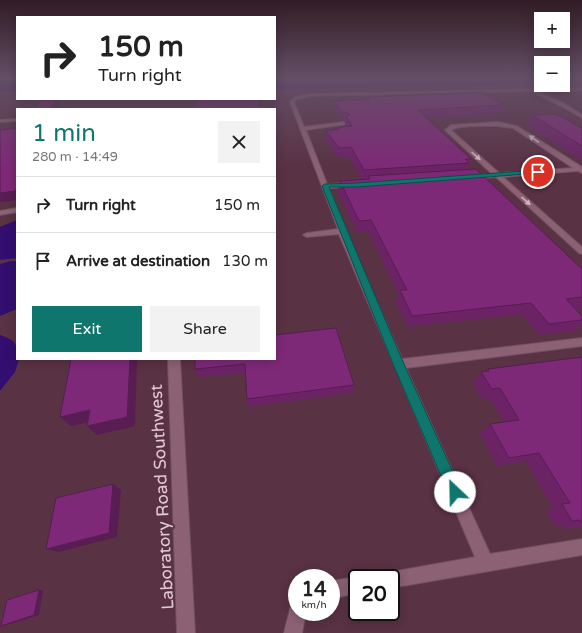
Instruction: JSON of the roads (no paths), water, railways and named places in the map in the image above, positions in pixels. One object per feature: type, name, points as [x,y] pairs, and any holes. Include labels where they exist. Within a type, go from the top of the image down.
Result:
[{"type":"lane","points":[[293,108],[296,118],[303,129],[343,231],[399,364],[486,563]]},
{"type":"lane","points":[[566,108],[582,117]]},
{"type":"lane","points":[[562,109],[569,109]]},
{"type":"lane","points":[[575,117],[582,117]]},
{"type":"lane","points":[[0,121],[16,120]]},
{"type":"lane","points":[[303,129],[344,124]]},
{"type":"lane","points":[[581,170],[520,130],[510,126],[497,124],[459,126],[449,129],[450,133],[582,251]]},
{"type":"lane","points":[[463,178],[581,170]]},
{"type":"lane","points":[[325,186],[357,185]]},
{"type":"lane","points":[[0,213],[16,210]]},
{"type":"lane","points":[[307,235],[343,231]]},
{"type":"lane","points":[[399,364],[582,342]]},
{"type":"lane","name":"Laboratory Road Southwest","points":[[174,360],[186,633]]},
{"type":"lane","points":[[400,578],[582,547]]},
{"type":"lane","points":[[293,633],[295,621]]}]
